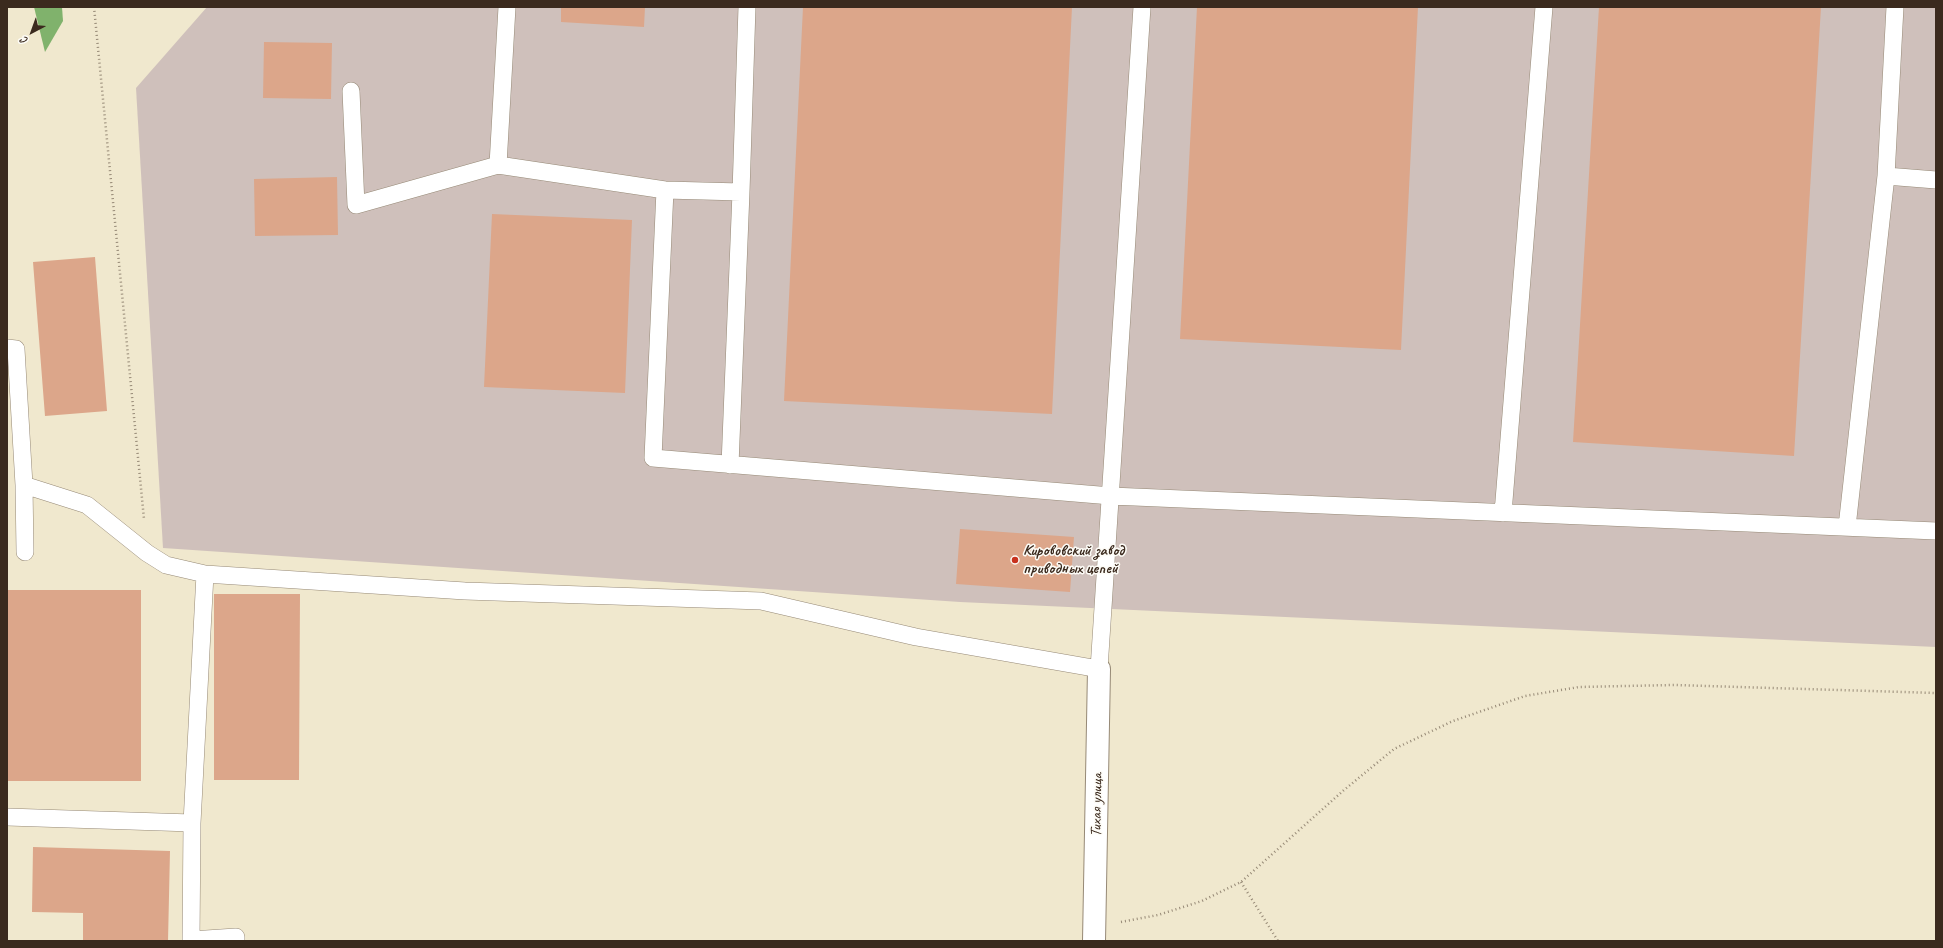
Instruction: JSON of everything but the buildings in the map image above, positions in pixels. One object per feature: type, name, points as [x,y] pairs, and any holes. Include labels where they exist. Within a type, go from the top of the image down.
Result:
[{"type":"street","name":"Тихая улица","points":[[1094,934],[1100,669]]},
{"type":"lane","points":[[498,165],[507,7]]},
{"type":"lane","points":[[730,465],[748,7]]},
{"type":"lane","points":[[24,485],[87,505],[147,553],[166,565],[205,574],[465,591],[761,601],[916,637],[1100,669],[1142,7]]},
{"type":"lane","points":[[1503,513],[1544,7]]},
{"type":"lane","points":[[1847,527],[1886,176],[1895,7]]},
{"type":"lane","points":[[351,91],[356,205],[498,165],[665,190],[741,192]]},
{"type":"lane","points":[[1886,176],[1936,180]]},
{"type":"lane","points":[[665,190],[653,458],[1111,496],[1936,531]]},
{"type":"lane","points":[[7,348],[16,349],[24,485],[25,552]]},
{"type":"lane","points":[[205,574],[192,823],[191,940],[236,937],[236,941]]},
{"type":"lane","points":[[7,817],[192,823]]},
{"type":"path","points":[[94,7],[147,553]]},
{"type":"path","points":[[1094,934],[1202,901],[1241,882],[1344,790],[1394,749],[1454,721],[1525,696],[1579,687],[1674,685],[1936,693]]},
{"type":"path","points":[[1241,882],[1278,941]]},
{"type":"shaded area","points":[[207,7],[1936,7],[1936,647],[960,602],[163,548],[136,88]]},
{"type":"green space","points":[[34,7],[62,7],[63,21],[45,52]]},
{"type":"place","name":"Кирововский завод приводных цепей","points":[[1015,560]]}]
